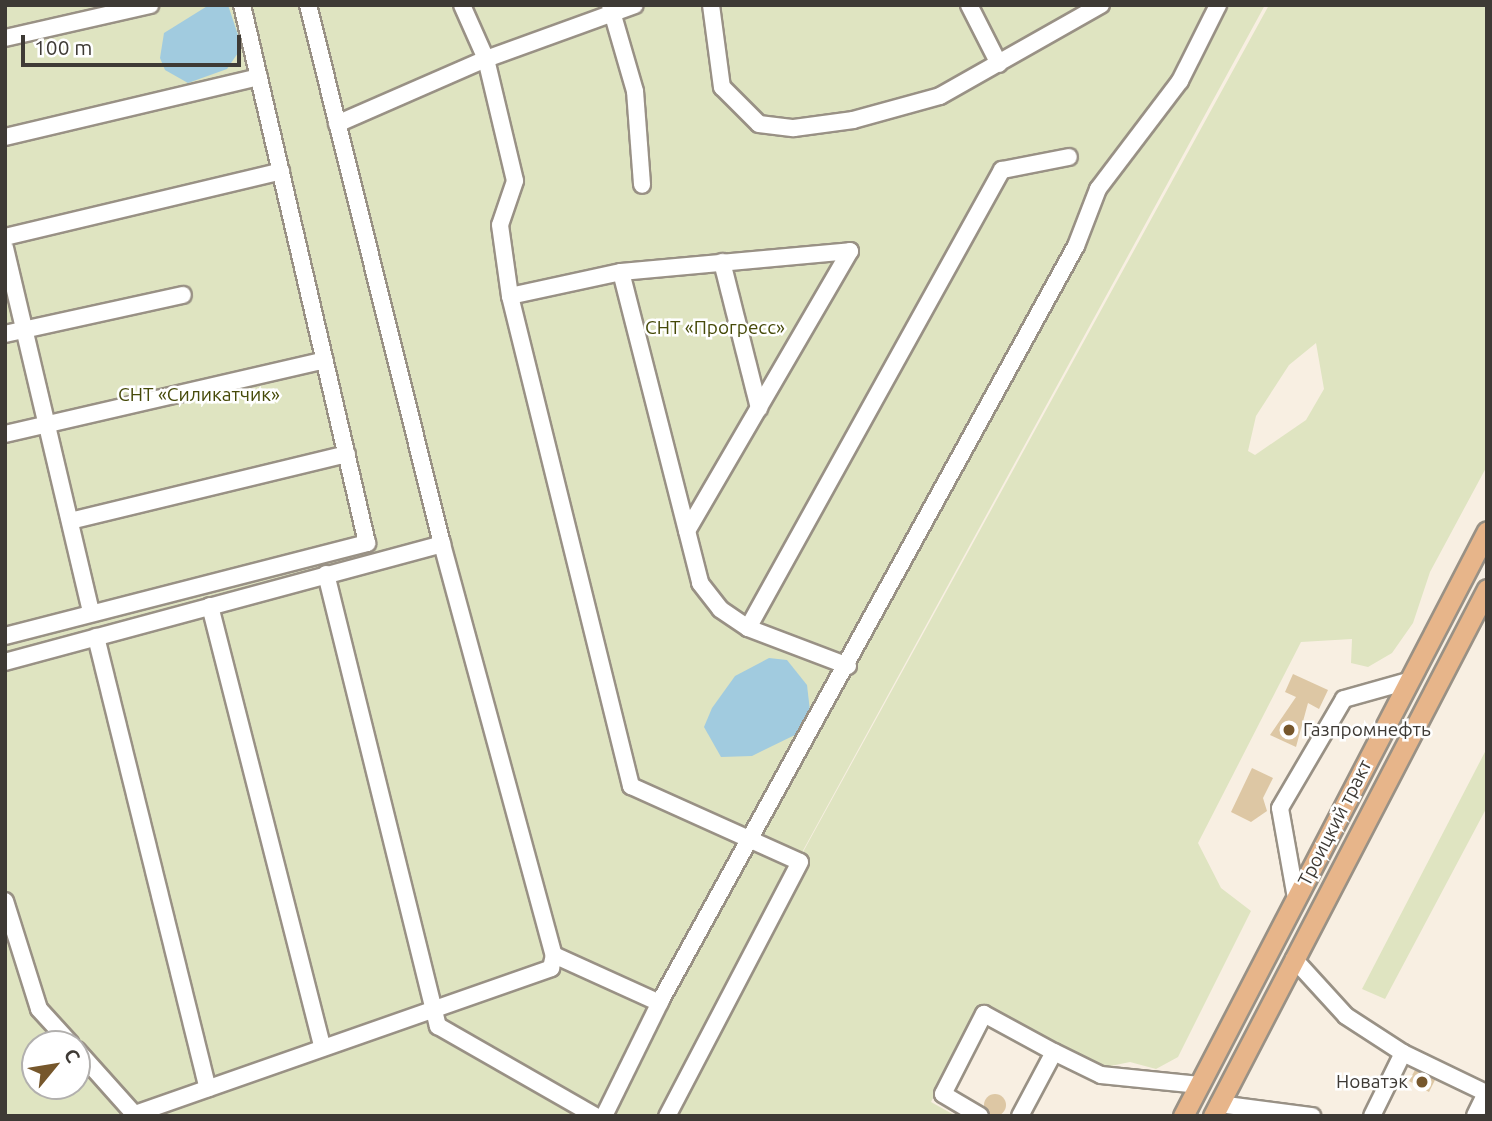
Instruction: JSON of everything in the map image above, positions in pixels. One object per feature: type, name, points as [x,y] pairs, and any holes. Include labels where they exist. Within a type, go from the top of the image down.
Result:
[{"type":"main road","name":"Троицкий тракт","points":[[1183,1116],[1487,531]]},
{"type":"main road","name":"Троицкий тракт","points":[[1216,1110],[1487,589]]},
{"type":"lane","points":[[5,38],[150,5]]},
{"type":"lane","points":[[5,636],[91,611],[367,542],[242,5]]},
{"type":"lane","points":[[91,1066],[136,1115],[551,968],[554,955],[442,544],[308,5]]},
{"type":"lane","points":[[462,5],[486,59],[515,181],[500,225],[510,296],[631,786],[753,836],[800,862],[667,1116]]},
{"type":"lane","points":[[337,124],[611,7],[635,5]]},
{"type":"lane","points":[[711,5],[722,87],[759,124],[794,128],[853,120],[940,96],[1101,5]]},
{"type":"lane","points":[[969,5],[999,64]]},
{"type":"lane","points":[[604,1116],[660,1003],[848,666],[1076,246],[1098,189],[1180,81],[1218,5]]},
{"type":"lane","points":[[611,7],[635,92],[642,185]]},
{"type":"lane","points":[[5,137],[259,77]]},
{"type":"lane","points":[[748,628],[1002,170],[1069,158]]},
{"type":"lane","points":[[5,237],[281,171]]},
{"type":"lane","points":[[5,248],[91,611]]},
{"type":"lane","points":[[510,296],[621,272],[850,251],[687,531]]},
{"type":"lane","points":[[722,262],[759,408]]},
{"type":"lane","points":[[621,272],[700,583],[720,609],[748,628],[848,666]]},
{"type":"lane","points":[[5,334],[183,295]]},
{"type":"lane","points":[[5,434],[325,360]]},
{"type":"lane","points":[[70,521],[347,454]]},
{"type":"lane","points":[[5,662],[442,544]]},
{"type":"lane","points":[[326,574],[438,1026],[595,1116]]},
{"type":"lane","points":[[210,606],[323,1048]]},
{"type":"lane","points":[[96,637],[208,1088]]},
{"type":"lane","points":[[1296,898],[1280,808],[1343,699],[1408,681]]},
{"type":"lane","points":[[5,901],[39,1009],[58,1030]]},
{"type":"lane","points":[[554,955],[660,1003]]},
{"type":"lane","points":[[1294,960],[1346,1016],[1403,1053],[1486,1093],[1475,1116]]},
{"type":"lane","points":[[980,1116],[943,1094],[984,1014],[1101,1075],[1199,1085]]},
{"type":"lane","points":[[1020,1116],[1054,1052]]},
{"type":"lane","points":[[1372,1116],[1403,1053]]},
{"type":"lane","points":[[1216,1110],[1312,1116]]},
{"type":"green space","points":[[5,5],[1265,5],[688,1061],[1269,5],[1487,5],[1487,466],[1430,572],[1413,623],[1392,653],[1368,667],[1351,663],[1352,639],[1301,642],[1198,843],[1221,888],[1251,911],[1178,1057],[1156,1069],[1130,1062],[1101,1068],[981,1007],[931,1102],[956,1116],[5,1116]],"holes":[[[1316,343],[1324,389],[1306,420],[1255,455],[1248,451],[1256,416],[1289,365]]]},
{"type":"green space","points":[[1487,748],[1487,807],[1385,999],[1362,989]]},
{"type":"water","points":[[209,5],[228,5],[242,47],[227,69],[188,83],[165,70],[160,58],[164,33]]},
{"type":"water","points":[[769,658],[787,660],[807,685],[810,711],[801,732],[752,756],[721,757],[704,727],[712,708],[735,676]]},
{"type":"building","points":[[1293,674],[1328,690],[1319,709],[1308,703],[1296,747],[1270,735],[1296,697],[1285,692]]},
{"type":"building","points":[[1252,768],[1273,778],[1263,798],[1267,811],[1251,822],[1231,812]]},
{"type":"building","points":[[1415,1070],[1435,1080],[1429,1092],[1409,1081]]},
{"type":"building","points":[[995,1094],[1003,1097],[1006,1105],[1003,1113],[995,1116],[987,1113],[984,1105],[987,1097]]},
{"type":"place","name":"Газпромнефть","points":[[1289,730]]},
{"type":"place","name":"Новатэк","points":[[1422,1082]]},
{"type":"park label","name":"СНТ «Прогресс»","points":[[715,328]]},
{"type":"park label","name":"СНТ «Силикатчик»","points":[[199,395]]}]
